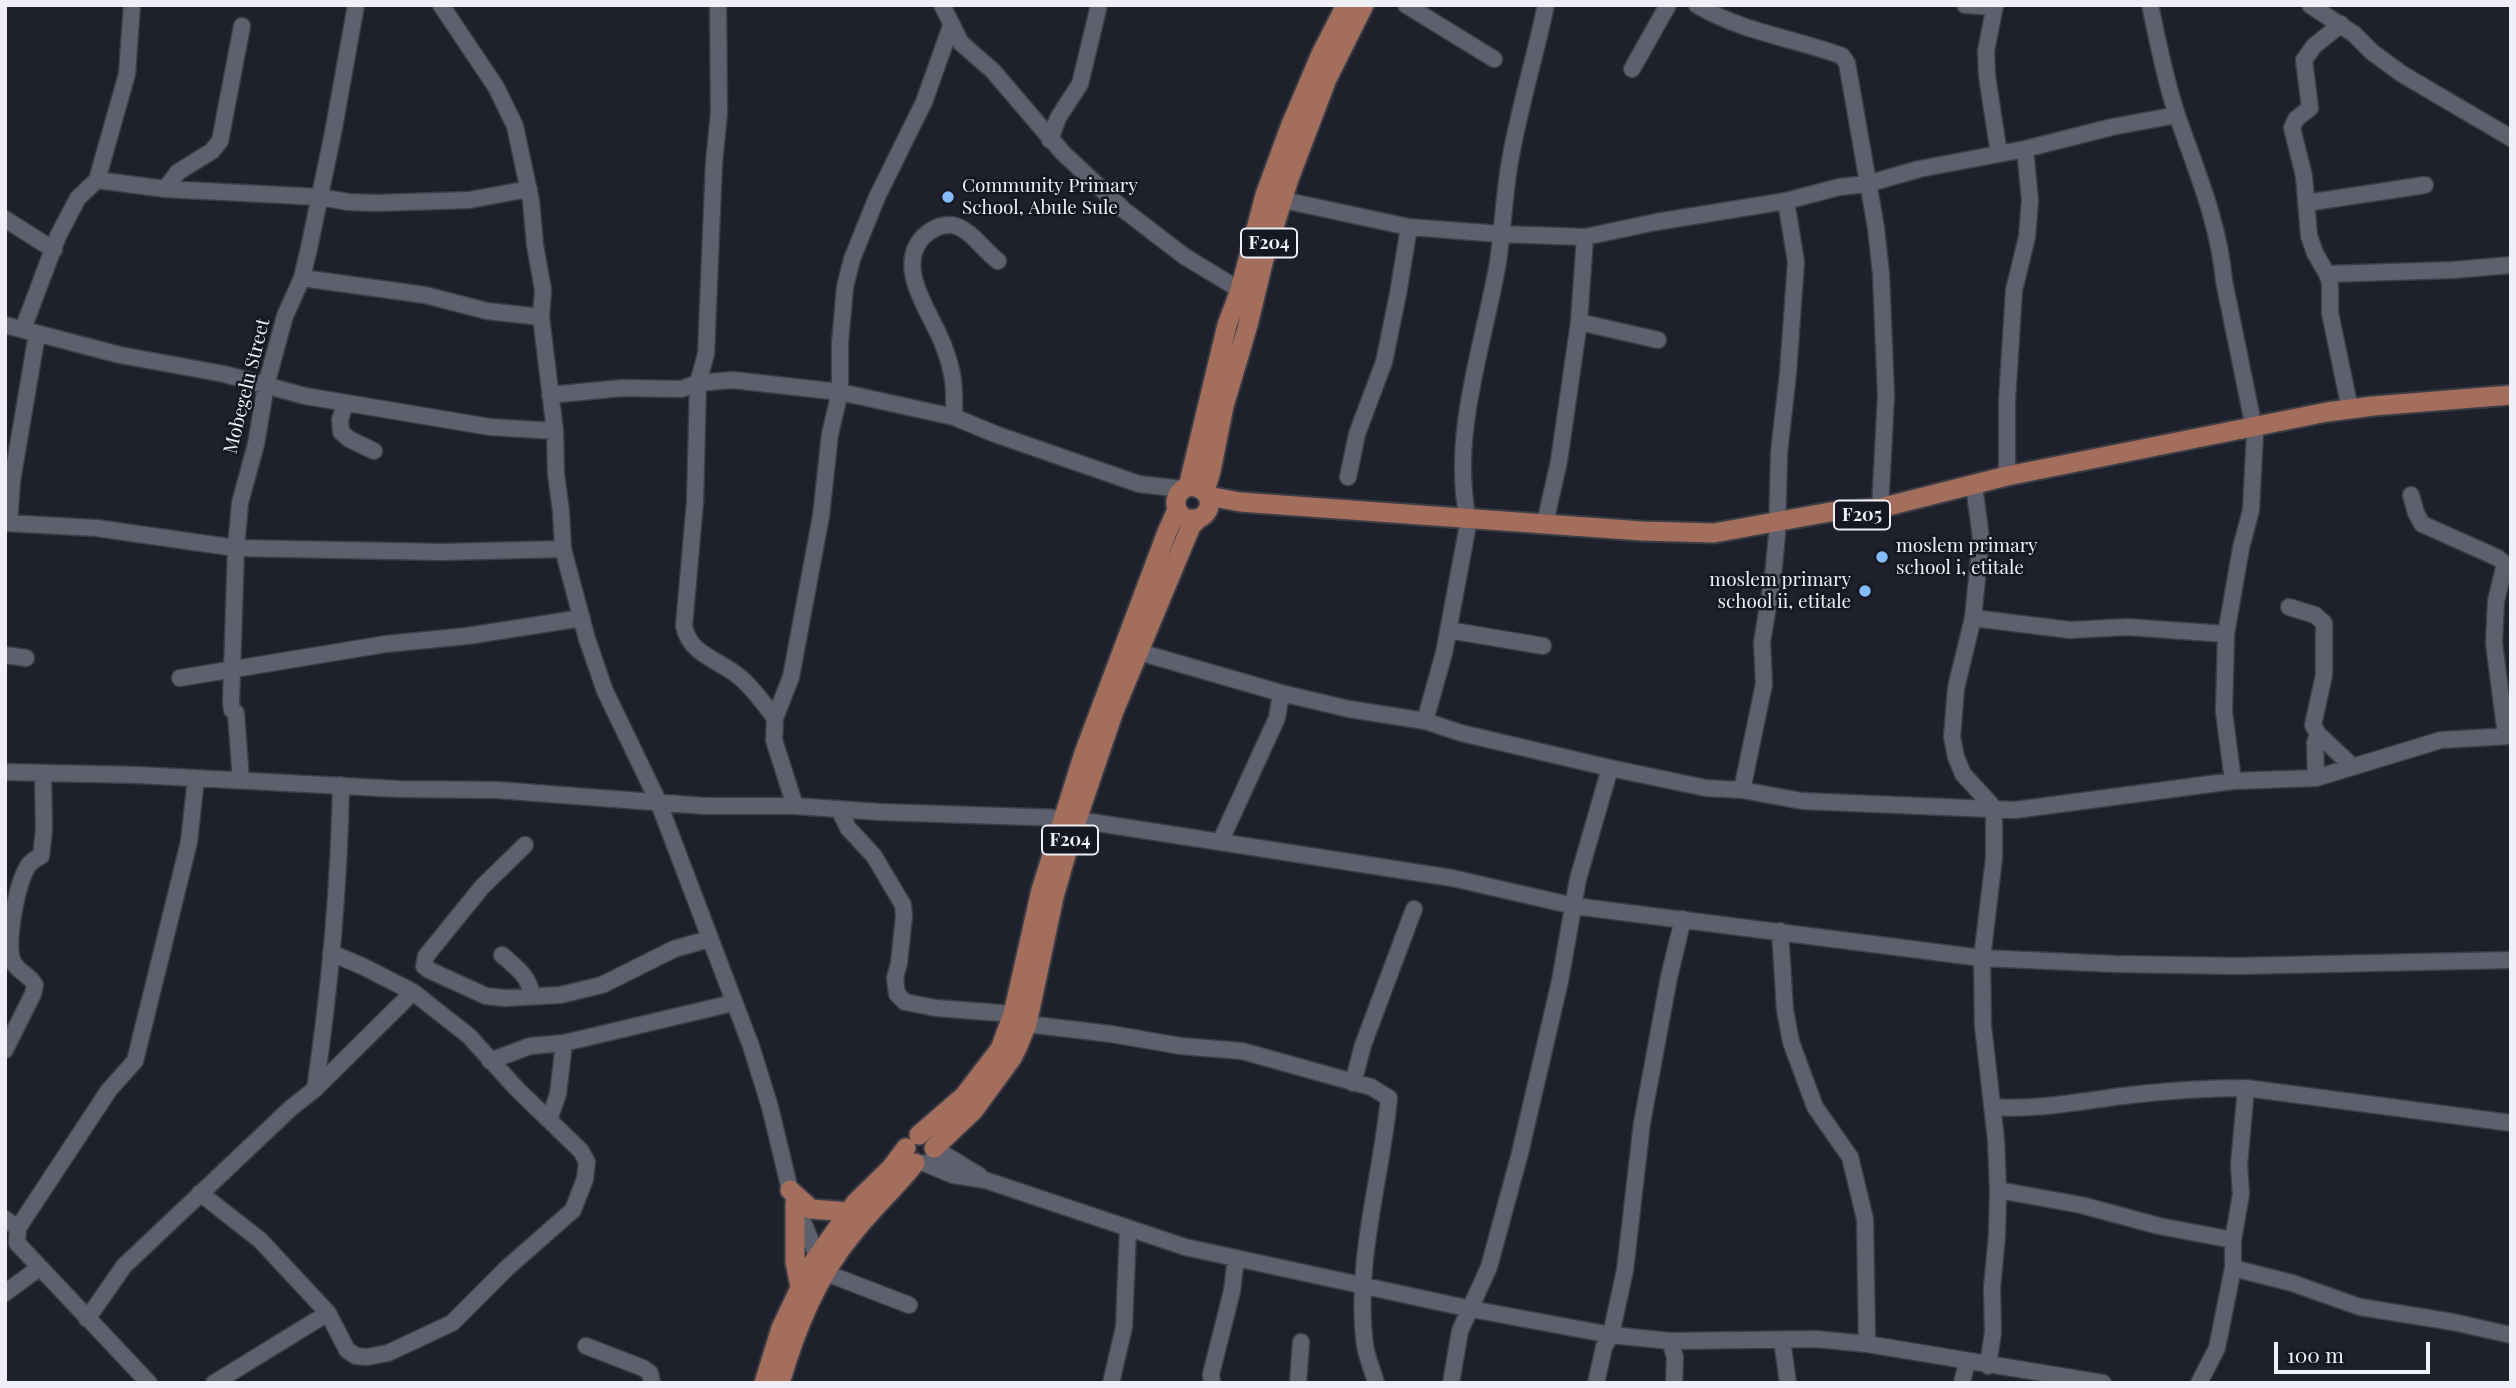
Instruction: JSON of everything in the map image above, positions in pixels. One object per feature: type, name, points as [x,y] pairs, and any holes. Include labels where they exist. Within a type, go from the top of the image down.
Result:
[{"type":"main road","name":"F204","points":[[764,1383],[780,1328],[800,1287],[852,1233],[922,1152],[944,1116],[976,1082],[1020,1019],[1041,890],[1191,526],[1193,501],[1227,325],[1240,290],[1265,195],[1321,54],[1346,5]]},
{"type":"main road","name":"F204","points":[[1070,819],[1093,724],[1193,501],[1211,471],[1227,395],[1283,200],[1327,79],[1364,5]]},
{"type":"main road","name":"F205","points":[[1467,525],[1545,523],[1694,533],[1777,528],[1975,493],[2350,409],[2511,396]]},
{"type":"main road","name":"F205","points":[[1193,501],[1240,502],[1531,532],[1706,543],[1735,541],[1830,512],[1880,508],[2007,476],[2255,430],[2336,418],[2511,403]]},
{"type":"main road","name":"F204","points":[[780,1383],[822,1264],[849,1212],[922,1152]]},
{"type":"main road","points":[[792,1197],[811,1209],[849,1212]]},
{"type":"main road","points":[[792,1197],[795,1262],[800,1287]]},
{"type":"street","points":[[132,5],[127,74],[97,180],[78,198],[58,236],[30,332],[7,523],[96,528],[236,548],[430,552],[563,549]]},
{"type":"street","name":"Mobegelu Street","points":[[241,780],[236,713],[230,703],[240,503],[256,444],[266,384],[285,316],[302,278],[356,5]]},
{"type":"street","points":[[441,5],[505,103],[515,126],[529,189],[543,290],[541,317],[555,431],[563,549],[605,691],[657,801],[751,1046],[764,1084],[792,1197],[822,1264],[909,1305]]},
{"type":"street","points":[[718,5],[719,113],[714,163],[706,354],[698,383],[695,502],[684,612],[686,638],[703,655],[741,678],[775,718]]},
{"type":"street","points":[[942,5],[961,43],[993,71],[1050,139],[1124,210],[1184,256],[1240,290]]},
{"type":"street","points":[[1050,139],[1058,118],[1080,84],[1099,5]]},
{"type":"street","points":[[1406,5],[1494,59]]},
{"type":"street","points":[[1424,720],[1448,630],[1467,525],[1462,482],[1463,458],[1483,330],[1498,261],[1510,158],[1546,5]]},
{"type":"street","points":[[1632,69],[1668,5]]},
{"type":"street","points":[[1697,5],[1735,24],[1842,56],[1847,63],[1876,228],[1881,274],[1886,396],[1880,508]]},
{"type":"street","points":[[1965,5],[1995,6],[1986,51],[1987,76],[1999,154]]},
{"type":"street","points":[[2150,5],[2177,115],[2199,173],[2221,256],[2227,300],[2255,430],[2251,510],[2241,548],[2226,634],[2224,712],[2234,781]]},
{"type":"street","points":[[2311,5],[2341,24],[2402,74],[2511,138]]},
{"type":"street","points":[[2341,24],[2314,46],[2304,60],[2310,108],[2296,119],[2292,128],[2304,176],[2309,236],[2327,274],[2330,313],[2350,409]]},
{"type":"street","points":[[165,189],[178,172],[212,151],[220,141],[242,26]]},
{"type":"street","points":[[795,806],[774,740],[775,718],[791,677],[821,516],[830,434],[840,392],[840,342],[845,287],[852,259],[877,197],[924,102],[951,26]]},
{"type":"street","points":[[1283,200],[1409,227],[1585,237],[1667,220],[1786,201],[1839,187],[1867,184],[1919,169],[2025,149],[2112,127],[2177,115]]},
{"type":"street","points":[[2007,476],[2007,401],[2014,290],[2027,237],[2029,200],[2025,149]]},
{"type":"street","points":[[97,180],[165,189],[320,197],[348,202],[420,203],[469,200],[529,189]]},
{"type":"street","points":[[2306,203],[2425,185]]},
{"type":"street","points":[[1742,790],[1764,684],[1762,642],[1773,576],[1777,528],[1779,453],[1796,262],[1786,201]]},
{"type":"street","points":[[5,219],[54,250]]},
{"type":"street","points":[[954,417],[953,375],[913,276],[913,256],[919,241],[932,228],[952,225],[976,238],[984,251],[998,261]]},
{"type":"street","points":[[1348,477],[1357,434],[1384,362],[1409,227]]},
{"type":"street","points":[[1545,523],[1559,461],[1579,323],[1585,237]]},
{"type":"street","points":[[2327,274],[2453,270],[2511,265]]},
{"type":"street","points":[[302,278],[425,295],[487,311],[541,317]]},
{"type":"street","points":[[1579,323],[1658,341]]},
{"type":"street","points":[[5,325],[120,355],[224,374],[304,396],[490,427],[555,431]]},
{"type":"street","points":[[550,395],[622,388],[681,389],[698,383],[733,380],[840,392],[954,417],[995,434],[1193,501]]},
{"type":"street","points":[[345,403],[340,420],[341,432],[374,451]]},
{"type":"street","points":[[1975,493],[1981,538],[1973,618],[1955,688],[1952,737],[1955,757],[1963,774],[1994,808],[1994,858],[1982,958],[1983,1026],[1993,1107],[1998,1190],[1992,1288],[1993,1332],[1988,1366]]},
{"type":"street","points":[[1139,652],[1281,693],[1349,709],[1424,720],[1461,733],[1610,768],[1706,788],[1742,790],[1802,801],[2015,810],[2234,781],[2316,778],[2441,740],[2508,736],[2494,643],[2496,601],[2505,564],[2498,558],[2426,526],[2416,513],[2411,495]]},
{"type":"street","points":[[2289,607],[2315,615],[2324,623],[2324,676],[2313,725],[2318,734],[2352,766]]},
{"type":"street","points":[[180,678],[375,646],[467,636],[582,618]]},
{"type":"street","points":[[1973,618],[2070,629],[2127,627],[2226,634]]},
{"type":"street","points":[[1448,630],[1543,646]]},
{"type":"street","points":[[5,654],[26,658]]},
{"type":"street","points":[[1221,840],[1277,719],[1281,693]]},
{"type":"street","points":[[2316,778],[2315,743],[2318,734]]},
{"type":"street","points":[[1451,1383],[1460,1331],[1489,1267],[1520,1153],[1541,1070],[1577,879],[1610,768]]},
{"type":"street","points":[[5,772],[497,790],[705,806],[795,806],[1070,819],[1221,840],[1452,878],[1574,906],[1982,958],[2238,966],[2511,960]]},
{"type":"street","points":[[5,1050],[33,995],[35,985],[18,970],[12,960],[9,932],[28,865],[41,856],[44,819],[43,773]]},
{"type":"street","points":[[149,1383],[16,1243],[12,1223],[109,1090],[135,1061],[189,842],[196,778]]},
{"type":"street","points":[[315,1089],[339,861],[341,785]]},
{"type":"street","points":[[839,809],[848,828],[874,856],[903,905],[899,963],[895,978],[897,994],[905,1002],[1181,1046],[1242,1051],[1371,1087],[1389,1098],[1377,1186],[1367,1231],[1363,1286],[1365,1349],[1376,1383]]},
{"type":"street","points":[[525,845],[463,909],[426,956],[424,966],[486,996],[560,995],[601,985],[674,949],[709,939]]},
{"type":"street","points":[[1353,1083],[1363,1045],[1414,909]]},
{"type":"street","points":[[1595,1383],[1604,1347],[1611,1335],[1625,1270],[1642,1123],[1669,977],[1683,919]]},
{"type":"street","points":[[1780,931],[1784,1010],[1791,1042],[1815,1107],[1850,1157],[1865,1219],[1867,1344]]},
{"type":"street","points":[[200,1192],[260,1240],[328,1313],[347,1350],[356,1356],[388,1353],[452,1323],[507,1268],[573,1210],[585,1179],[587,1162],[581,1151],[490,1061],[469,1036],[413,992],[331,953]]},
{"type":"street","points":[[502,955],[525,975],[532,996]]},
{"type":"street","points":[[87,1319],[124,1266],[200,1192],[315,1089],[413,992]]},
{"type":"street","points":[[490,1061],[530,1046],[564,1043],[733,1003]]},
{"type":"street","points":[[549,1120],[558,1094],[564,1043]]},
{"type":"street","points":[[1993,1107],[2049,1107],[2158,1092],[2246,1088],[2511,1123]]},
{"type":"street","points":[[2199,1383],[2217,1348],[2233,1268],[2233,1240],[2241,1194],[2239,1165],[2246,1088]]},
{"type":"street","points":[[922,1152],[953,1174],[985,1180],[1185,1247],[1471,1309],[1611,1335],[1670,1341],[1816,1339],[1867,1344],[2103,1383]]},
{"type":"street","points":[[1998,1190],[2081,1205],[2159,1226],[2233,1240]]},
{"type":"street","points":[[1111,1383],[1125,1327],[1128,1228]]},
{"type":"street","points":[[1212,1383],[1211,1374],[1232,1291],[1236,1258]]},
{"type":"street","points":[[5,1293],[40,1268]]},
{"type":"street","points":[[2233,1268],[2292,1283],[2360,1307],[2453,1322],[2511,1335]]},
{"type":"street","points":[[214,1383],[328,1313]]},
{"type":"street","points":[[1782,1340],[1788,1383]]},
{"type":"street","points":[[1670,1341],[1675,1357],[1674,1383]]},
{"type":"street","points":[[1298,1383],[1301,1342]]},
{"type":"street","points":[[586,1346],[643,1368],[650,1373],[652,1383]]},
{"type":"street","points":[[1962,1383],[1967,1361]]},
{"type":"place","name":"Community Primary School, Abule Sule","points":[[948,197]]},
{"type":"place","name":"moslem primary school i, etitale","points":[[1882,557]]},
{"type":"place","name":"moslem primary school ii, etitale","points":[[1865,591]]}]
